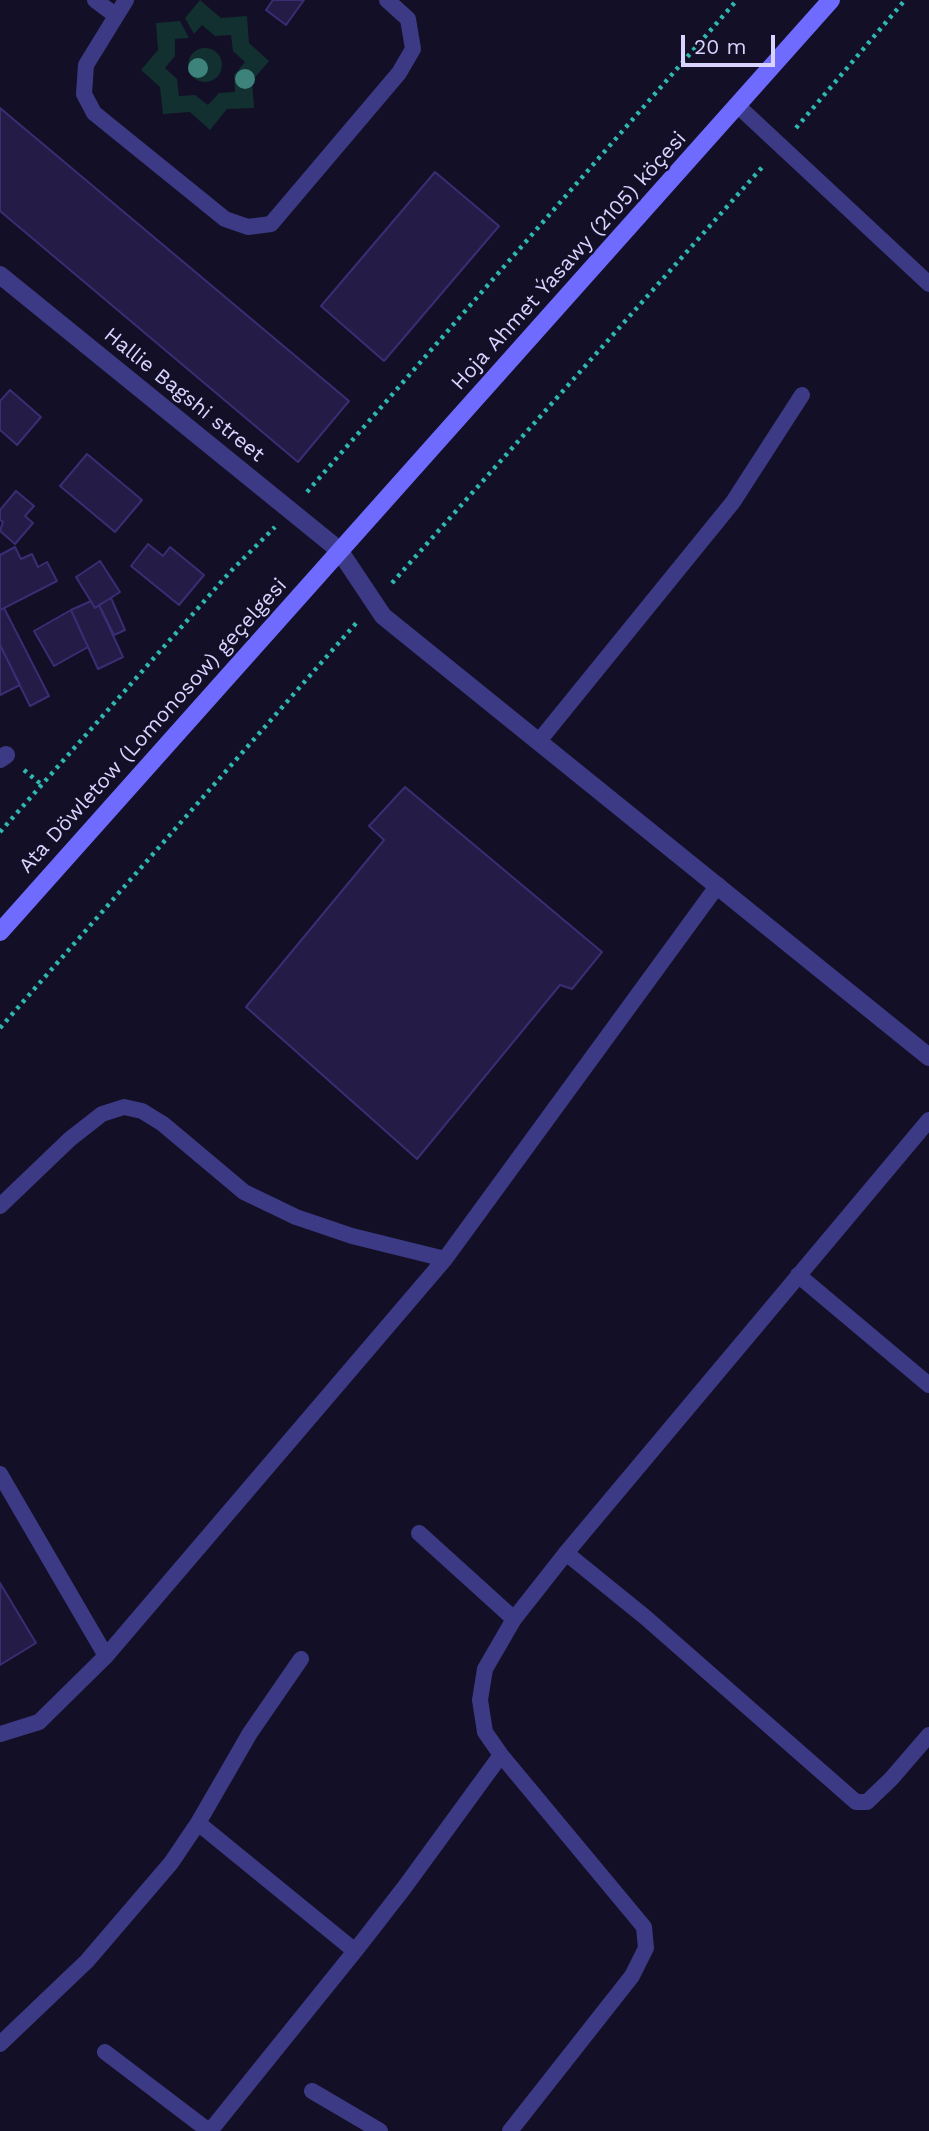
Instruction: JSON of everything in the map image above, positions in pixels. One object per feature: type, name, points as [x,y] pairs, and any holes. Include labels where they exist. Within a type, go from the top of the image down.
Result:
[{"type":"street","name":"Hoja Ahmet Ýasawy (2105) köçesi","points":[[339,550],[831,0]]},
{"type":"street","name":"Hallie Bagshi street","points":[[0,275],[339,550],[383,615],[929,1057]]},
{"type":"street","name":"Ata Döwletow (Lomonosow) geçelgesi","points":[[0,932],[339,550]]},
{"type":"lane","points":[[95,0],[115,15]]},
{"type":"lane","points":[[126,0],[86,65],[84,94],[94,113],[225,219],[248,227],[271,224],[399,73],[413,49],[408,19],[387,0]]},
{"type":"lane","points":[[738,106],[929,284]]},
{"type":"lane","points":[[539,741],[733,502],[802,395]]},
{"type":"lane","points":[[0,1734],[38,1722],[106,1656],[444,1259],[718,885]]},
{"type":"lane","points":[[0,1206],[70,1139],[102,1114],[124,1107],[142,1111],[163,1124],[244,1192],[296,1217],[352,1236],[444,1259]]},
{"type":"lane","points":[[510,2131],[632,1976],[646,1948],[644,1927],[501,1755],[485,1732],[480,1700],[485,1669],[514,1619],[566,1553],[929,1120]]},
{"type":"lane","points":[[798,1275],[929,1385]]},
{"type":"lane","points":[[0,1474],[106,1656]]},
{"type":"lane","points":[[419,1534],[514,1619]]},
{"type":"lane","points":[[566,1553],[645,1617],[856,1802],[867,1802],[929,1735]]},
{"type":"lane","points":[[0,2044],[88,1961],[171,1863],[198,1823],[250,1733],[301,1659]]},
{"type":"lane","points":[[106,2052],[209,2131],[404,1888],[501,1755]]},
{"type":"lane","points":[[198,1823],[355,1951]]},
{"type":"lane","points":[[312,2091],[380,2131]]},
{"type":"path","points":[[0,832],[230,572],[291,511],[737,0]]},
{"type":"path","points":[[0,1028],[781,145],[905,0]]},
{"type":"green space","points":[[200,0],[221,18],[247,16],[249,43],[269,61],[252,81],[254,108],[227,109],[210,130],[190,112],[163,114],[160,87],[141,70],[158,50],[156,23],[180,21],[189,38],[175,39],[175,56],[165,68],[177,79],[179,96],[195,95],[208,105],[219,93],[235,92],[234,75],[245,62],[233,51],[231,35],[215,36],[202,25],[194,34],[185,18]]},
{"type":"green space","points":[[205,48],[217,53],[222,65],[217,77],[205,82],[193,77],[188,65],[193,53]]},
{"type":"building","points":[[273,0],[304,0],[286,25],[266,10]]},
{"type":"building","points":[[0,108],[349,401],[298,462],[0,211]]},
{"type":"building","points":[[435,172],[499,226],[384,361],[321,306]]},
{"type":"building","points":[[10,390],[41,417],[17,445],[0,430],[0,401]]},
{"type":"building","points":[[87,454],[142,500],[115,532],[60,486]]},
{"type":"building","points":[[16,491],[34,506],[25,516],[33,523],[15,544],[0,531],[3,522],[0,520],[0,510]]},
{"type":"building","points":[[148,544],[163,556],[170,547],[204,575],[179,605],[131,566]]},
{"type":"building","points":[[15,547],[21,559],[32,554],[38,567],[47,562],[57,581],[0,610],[0,555]]},
{"type":"building","points":[[100,561],[120,592],[95,608],[76,577]]},
{"type":"building","points":[[111,598],[125,630],[114,635],[99,605]]},
{"type":"building","points":[[91,601],[95,608],[99,605],[123,657],[98,669],[71,610]]},
{"type":"building","points":[[4,608],[49,696],[30,706],[0,645],[0,610]]},
{"type":"building","points":[[71,610],[88,647],[54,666],[34,631]]},
{"type":"building","points":[[0,645],[20,685],[0,695]]},
{"type":"building","points":[[405,787],[602,952],[572,989],[560,985],[417,1159],[246,1007],[384,840],[369,826]]},
{"type":"building","points":[[0,1583],[36,1643],[0,1665]]}]
